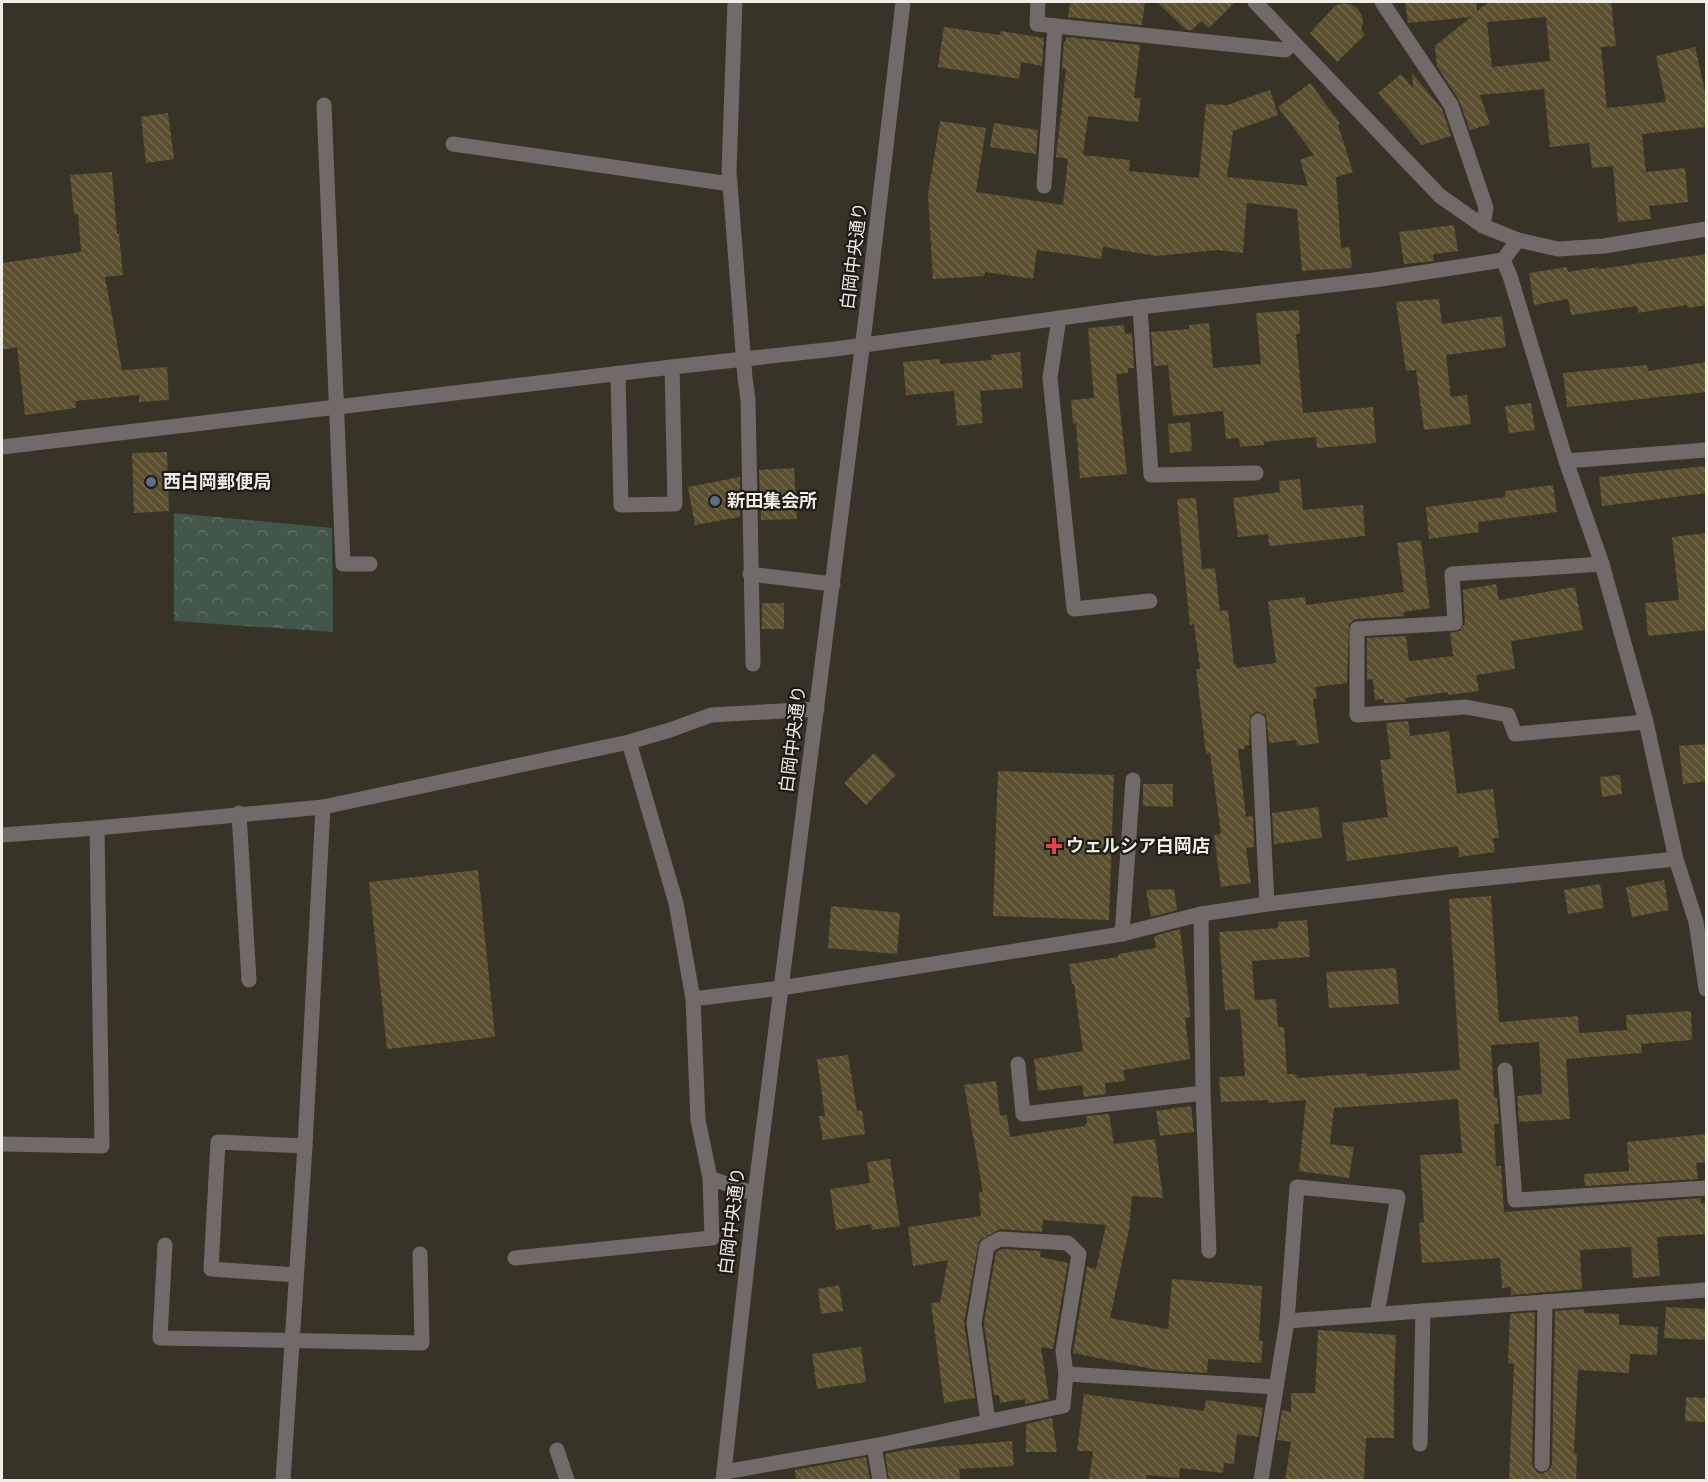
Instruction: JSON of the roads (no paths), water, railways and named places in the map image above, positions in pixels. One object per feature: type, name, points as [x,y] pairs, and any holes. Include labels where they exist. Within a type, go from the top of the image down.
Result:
[{"type":"street","points":[[735,2],[730,184],[745,360],[744,378],[748,399],[753,664]]},
{"type":"street","name":"白岡中央通り","points":[[723,1476],[755,1194],[833,584],[903,2]]},
{"type":"street","points":[[1038,2],[1037,24],[1285,50],[1293,43]]},
{"type":"street","points":[[1257,2],[1293,43],[1440,196],[1483,226],[1518,240],[1558,249],[1604,246],[1707,229]]},
{"type":"street","points":[[1382,2],[1451,105],[1486,208],[1483,226]]},
{"type":"street","points":[[1044,186],[1055,26]]},
{"type":"street","points":[[324,105],[342,564],[370,564]]},
{"type":"street","points":[[453,144],[730,184]]},
{"type":"street","points":[[2,447],[618,373],[745,360],[1140,307],[1374,280],[1503,260],[1518,240]]},
{"type":"street","points":[[1503,260],[1510,276],[1566,461],[1602,564],[1646,722],[1676,859],[1701,921],[1707,989]]},
{"type":"street","points":[[1140,307],[1151,475],[1256,473]]},
{"type":"street","points":[[1059,318],[1050,378],[1074,609],[1150,601]]},
{"type":"street","points":[[618,373],[621,505],[675,504],[672,367]]},
{"type":"street","points":[[1566,461],[1707,450]]},
{"type":"street","points":[[1602,564],[1452,574],[1455,623],[1357,629],[1357,715],[1466,707],[1508,716],[1515,734],[1646,722]]},
{"type":"street","points":[[750,574],[833,584]]},
{"type":"street","points":[[2,835],[323,807],[629,742],[711,715],[817,709]]},
{"type":"street","points":[[1258,721],[1266,904]]},
{"type":"street","points":[[515,1258],[712,1238],[710,1178],[698,1120],[693,999],[676,903],[629,742]]},
{"type":"street","points":[[1122,934],[1133,780]]},
{"type":"street","points":[[283,1480],[305,1146],[323,807]]},
{"type":"street","points":[[239,813],[249,980]]},
{"type":"street","points":[[2,1144],[102,1146],[97,828]]},
{"type":"street","points":[[693,999],[781,988],[1122,934],[1201,914],[1266,904],[1448,882],[1676,859]]},
{"type":"street","points":[[1201,914],[1203,1093],[1209,1251]]},
{"type":"street","points":[[1018,1064],[1023,1114],[1203,1093]]},
{"type":"street","points":[[1505,1070],[1515,1200],[1707,1188]]},
{"type":"street","points":[[296,1275],[211,1269],[218,1142],[305,1146]]},
{"type":"street","points":[[710,1178],[755,1194]]},
{"type":"street","points":[[1261,1480],[1287,1321],[1297,1187],[1398,1197],[1377,1314]]},
{"type":"street","points":[[723,1476],[1063,1406],[1066,1374],[1063,1351],[1079,1254],[1068,1243],[1000,1239],[987,1246],[974,1323],[988,1421]]},
{"type":"street","points":[[165,1245],[160,1338],[422,1343],[420,1254]]},
{"type":"street","points":[[1287,1321],[1707,1290]]},
{"type":"street","points":[[1542,1464],[1545,1302]]},
{"type":"street","points":[[1420,1444],[1424,1311]]},
{"type":"street","points":[[1066,1374],[1276,1387]]},
{"type":"street","points":[[874,1446],[880,1480]]},
{"type":"street","points":[[557,1450],[567,1480]]},
{"type":"place","name":"西白岡郵便局","points":[[151,482]]},
{"type":"place","name":"新田集会所","points":[[715,501]]},
{"type":"place","name":"ウェルシア白岡店","points":[[1054,846]]}]
